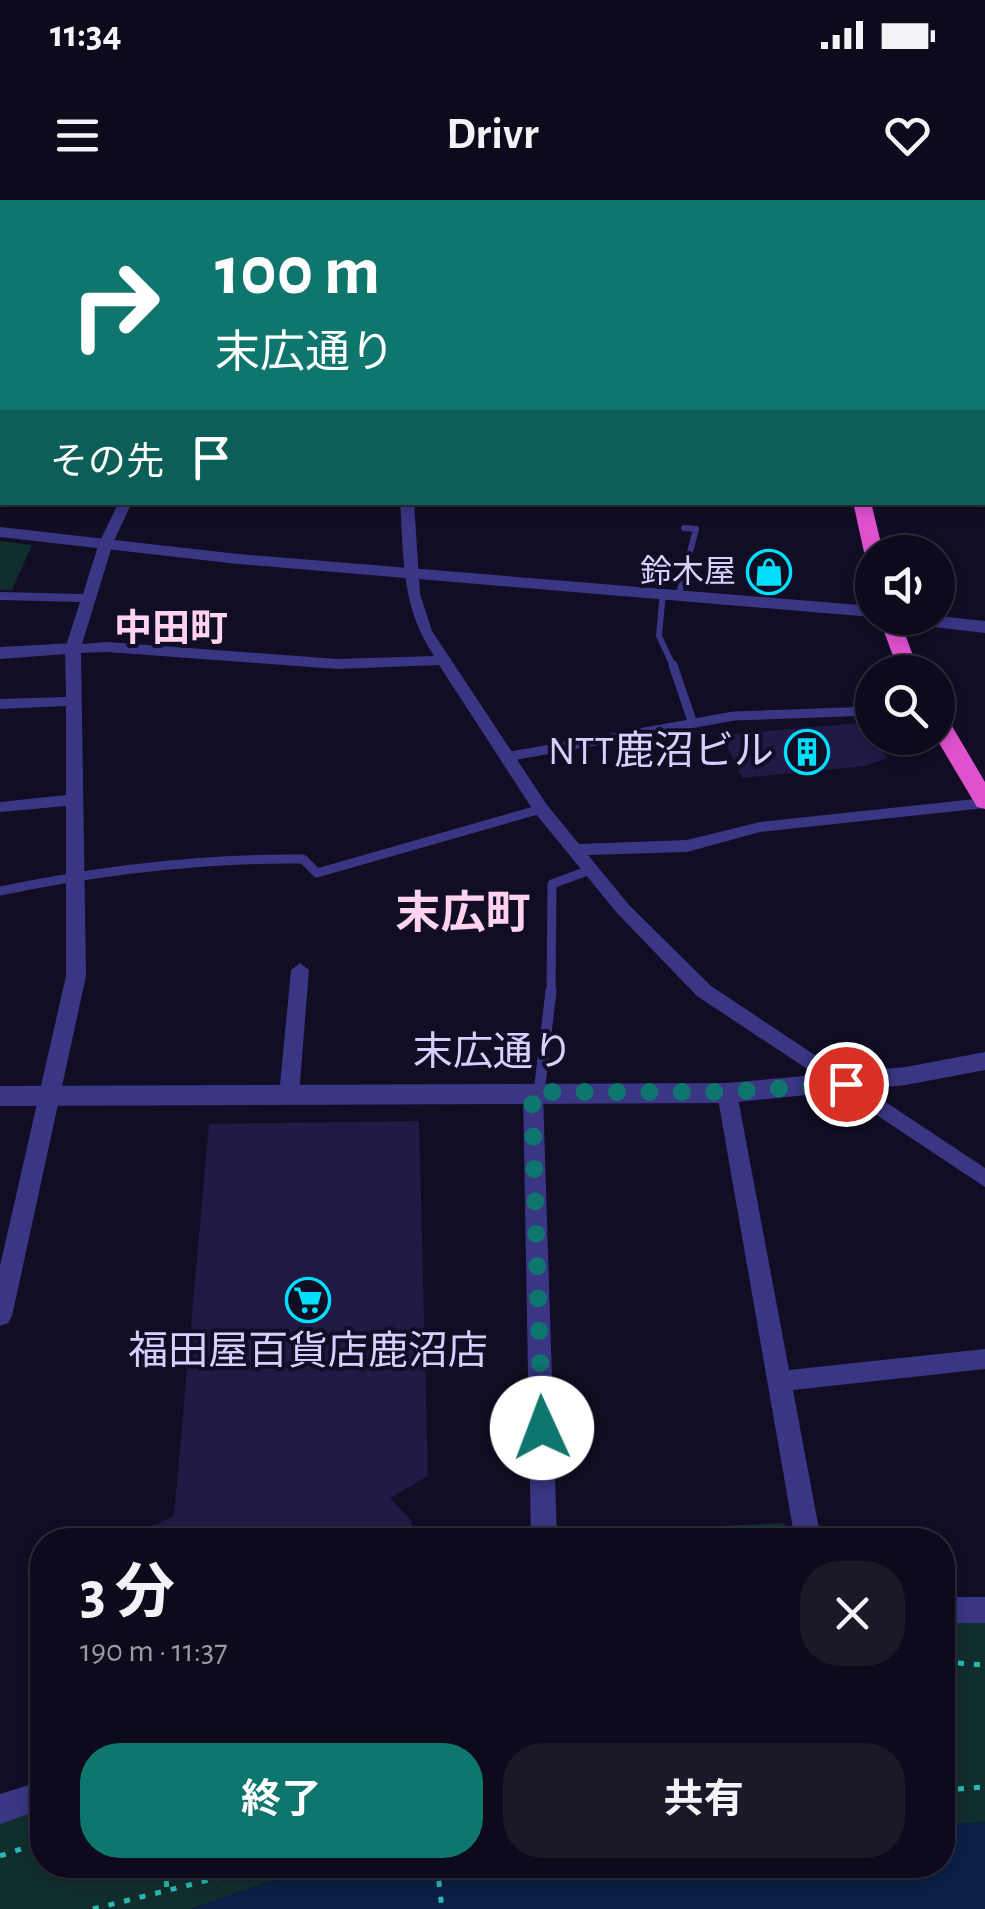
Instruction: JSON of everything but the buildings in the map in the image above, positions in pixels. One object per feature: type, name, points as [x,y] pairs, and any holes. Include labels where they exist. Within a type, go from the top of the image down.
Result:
[{"type":"highway","points":[[863,505],[870,535]]},
{"type":"highway","points":[[955,750],[985,802]]},
{"type":"street","points":[[0,1316],[76,976],[73,649],[106,543],[125,505]]},
{"type":"street","points":[[407,505],[411,572],[425,630],[541,809],[622,910],[704,991],[985,1179]]},
{"type":"street","points":[[0,532],[855,610]]},
{"type":"street","points":[[0,596],[89,598]]},
{"type":"street","points":[[955,623],[985,627]]},
{"type":"street","points":[[0,654],[107,646],[336,664],[442,660]]},
{"type":"street","points":[[0,704],[75,701]]},
{"type":"street","points":[[0,807],[72,800]]},
{"type":"street","points":[[574,850],[687,846],[760,828],[985,802]]},
{"type":"street","points":[[289,1094],[300,970]]},
{"type":"street","name":"末広通り","points":[[0,1096],[727,1092],[846,1084],[985,1061]]},
{"type":"street","points":[[536,1092],[544,1528]]},
{"type":"street","points":[[727,1092],[806,1528]]},
{"type":"street","points":[[782,1381],[985,1359]]},
{"type":"street","points":[[955,1610],[985,1610]]},
{"type":"street","points":[[0,1809],[30,1799]]},
{"type":"lane","points":[[684,528],[696,529],[658,636],[677,674],[692,722]]},
{"type":"lane","points":[[506,757],[692,722],[796,708],[855,710]]},
{"type":"lane","points":[[0,892],[134,865],[246,857],[303,858],[317,872],[541,809]]},
{"type":"lane","points":[[536,1092],[552,983],[552,884],[590,870]]},
{"type":"path","points":[[955,1663],[985,1665]]},
{"type":"path","points":[[955,1789],[985,1787]]},
{"type":"path","points":[[0,1856],[30,1846]]},
{"type":"path","points":[[166,1878],[167,1891]]},
{"type":"path","points":[[94,1909],[218,1878]]},
{"type":"path","points":[[438,1878],[442,1909]]},
{"type":"green space","points":[[0,541],[32,545],[12,590],[0,590]]},
{"type":"green space","points":[[784,1523],[785,1528],[682,1528]]},
{"type":"green space","points":[[955,1622],[985,1622],[985,1822],[955,1824]]},
{"type":"green space","points":[[30,1811],[30,1878],[279,1878],[191,1909],[0,1909],[0,1822]]},
{"type":"water","points":[[985,1822],[985,1909],[191,1909],[279,1878],[955,1878],[955,1824]]},
{"type":"place","name":"鈴木屋","points":[[769,572]]},
{"type":"place","name":"NTT鹿沼ビル","points":[[807,752]]},
{"type":"place","name":"福田屋百貨店鹿沼店","points":[[308,1300]]},
{"type":"district","name":"中田町","points":[[171,630]]},
{"type":"district","name":"末広町","points":[[463,914]]},
{"type":"route","points":[[542,1428],[532,1092],[727,1092],[846,1084]]}]
